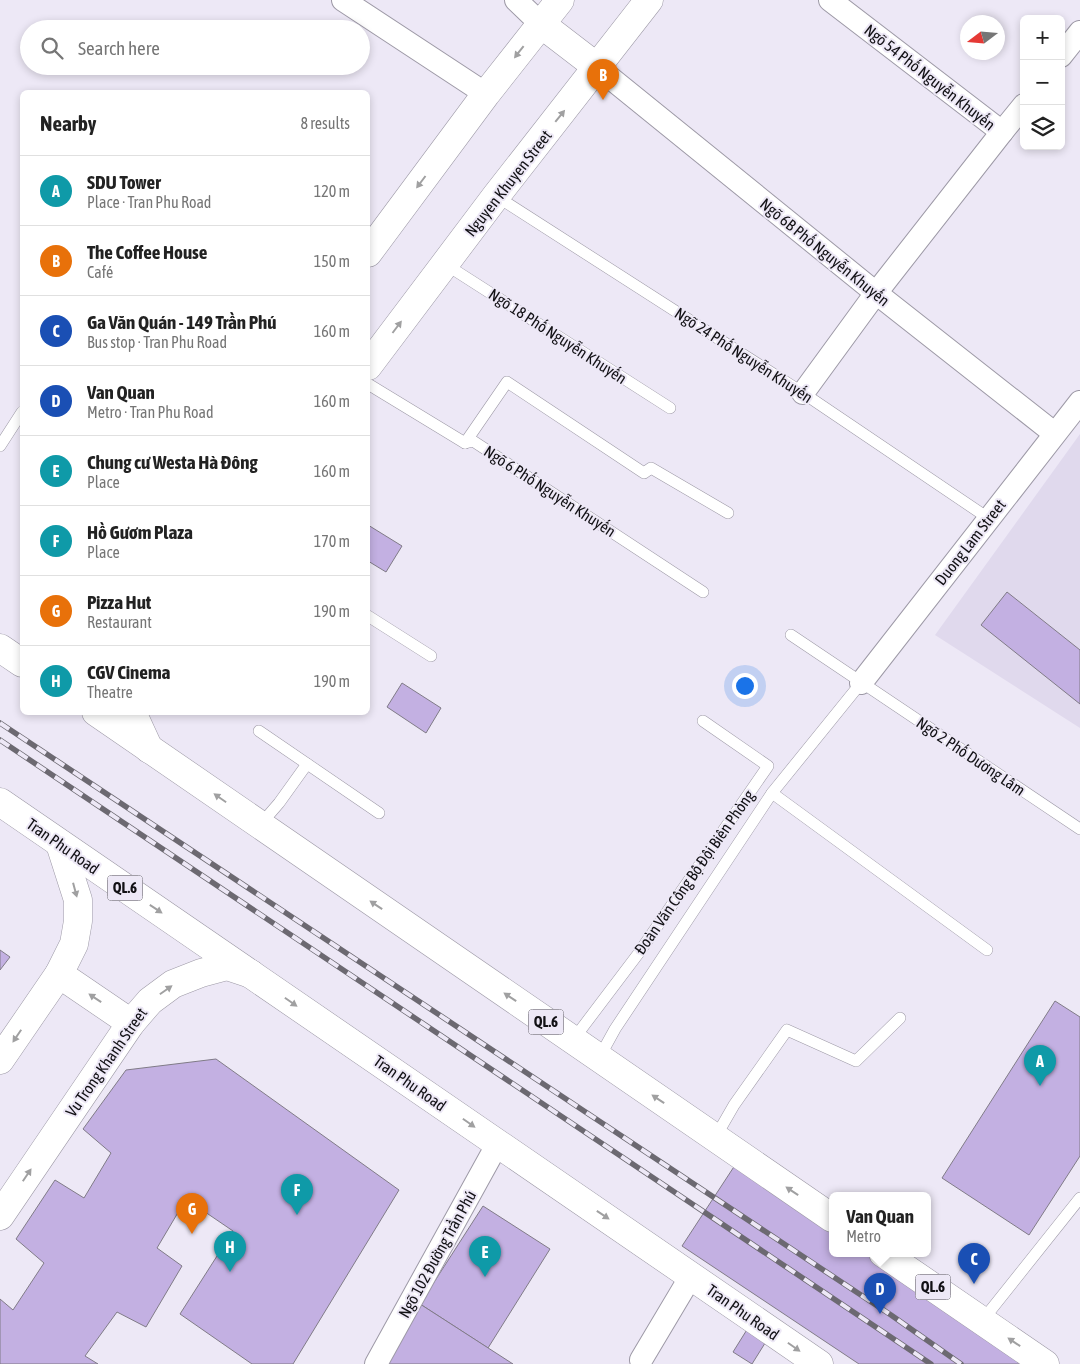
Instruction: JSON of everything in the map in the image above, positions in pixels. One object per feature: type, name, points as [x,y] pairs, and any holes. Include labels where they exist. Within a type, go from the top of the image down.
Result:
[{"type":"main road","points":[[370,250],[486,94],[560,0]]},
{"type":"main road","name":"Nguyen Khuyen Street","points":[[370,363],[496,196],[650,0]]},
{"type":"main road","points":[[541,24],[597,68]]},
{"type":"main road","points":[[0,648],[20,662]]},
{"type":"main road","name":"QL.6","points":[[100,715],[829,1216]]},
{"type":"main road","points":[[133,715],[149,749]]},
{"type":"main road","name":"Tran Phu Road","points":[[0,802],[817,1364]]},
{"type":"main road","points":[[0,1060],[59,974],[74,944],[78,921],[78,900],[60,844]]},
{"type":"main road","name":"Vu Trong Khanh Street","points":[[0,1216],[131,1023],[150,1001],[173,984],[201,973],[227,966],[251,974]]},
{"type":"main road","points":[[59,974],[131,1023]]},
{"type":"main road","name":"QL.6","points":[[889,1257],[1045,1364]]},
{"type":"street","points":[[343,0],[486,94]]},
{"type":"street","points":[[516,0],[541,24]]},
{"type":"street","name":"Ngõ 54 Phố Nguyễn Khuyến","points":[[830,0],[1002,132],[1020,110]]},
{"type":"street","points":[[1065,51],[1080,32]]},
{"type":"street","name":"Ngõ 6B Phố Nguyễn Khuyến","points":[[597,68],[876,293],[1054,433]]},
{"type":"street","points":[[804,393],[876,293],[1002,132]]},
{"type":"street","name":"Duong Lam Street","points":[[861,683],[1080,402]]},
{"type":"street","name":"Ngõ 102 Đường Trần Phú","points":[[376,1364],[498,1143]]},
{"type":"street","points":[[641,1360],[691,1276]]},
{"type":"lane","name":"Ngõ 24 Phố Nguyễn Khuyến","points":[[496,196],[804,393],[988,518]]},
{"type":"lane","name":"Ngõ 18 Phố Nguyễn Khuyến","points":[[445,264],[670,408]]},
{"type":"lane","points":[[465,443],[506,382],[644,472],[651,468],[728,513]]},
{"type":"lane","name":"Ngõ 6 Phố Nguyễn Khuyến","points":[[370,385],[465,443],[473,441],[703,592]]},
{"type":"lane","points":[[0,446],[20,415]]},
{"type":"lane","points":[[370,617],[431,656]]},
{"type":"lane","name":"Ngõ 2 Phố Dương Lâm","points":[[791,635],[1080,829]]},
{"type":"lane","points":[[599,1058],[615,1029],[772,793],[861,683]]},
{"type":"lane","name":"Đoàn Văn Công Bộ Đội Biên Phòng","points":[[572,1040],[638,954],[768,766],[703,722]]},
{"type":"lane","points":[[259,731],[379,814]]},
{"type":"lane","points":[[260,825],[279,803],[307,764]]},
{"type":"lane","points":[[772,793],[987,950]]},
{"type":"lane","points":[[715,1138],[734,1105],[787,1030],[856,1061],[900,1018]]},
{"type":"lane","points":[[982,1321],[1080,1198]]},
{"type":"shaded area","points":[[1080,434],[1080,728],[935,635]]},
{"type":"building","points":[[370,526],[402,546],[386,572],[370,562]]},
{"type":"building","points":[[1007,592],[1080,650],[1080,704],[981,625]]},
{"type":"building","points":[[402,683],[441,708],[426,733],[387,707]]},
{"type":"building","points":[[0,950],[10,957],[0,970]]},
{"type":"building","points":[[1055,1001],[1080,1017],[1080,1156],[1029,1235],[942,1178]]},
{"type":"building","points":[[216,1059],[399,1190],[293,1364],[252,1364],[180,1314],[233,1231],[186,1199],[157,1248],[182,1266],[146,1327],[117,1312],[85,1356],[98,1364],[0,1364],[0,1299],[13,1310],[44,1263],[16,1239],[55,1180],[84,1198],[111,1153],[83,1129],[126,1070]]},
{"type":"building","points":[[741,1156],[829,1215],[829,1257],[892,1257],[1053,1364],[859,1364],[682,1246]]},
{"type":"building","points":[[483,1206],[550,1249],[488,1348],[420,1304]]},
{"type":"building","points":[[420,1304],[513,1364],[383,1364]]},
{"type":"building","points":[[753,1320],[772,1332],[752,1364],[733,1352]]},
{"type":"railway","points":[[0,723],[891,1315],[961,1364]]},
{"type":"railway","points":[[0,740],[931,1364]]},
{"type":"place","name":"The Coffee House","points":[[603,100]]},
{"type":"place","name":"SDU Tower","points":[[1040,1086]]},
{"type":"place","name":"Hồ Gươm Plaza","points":[[297,1215]]},
{"type":"place","name":"Pizza Hut","points":[[192,1234]]},
{"type":"place","name":"CGV Cinema","points":[[230,1272]]},
{"type":"place","name":"Chung cư Westa Hà Đông","points":[[485,1277]]},
{"type":"place","name":"Ga Văn Quán - 149 Trần Phú","points":[[974,1284]]},
{"type":"place","name":"Van Quan","points":[[880,1314]]}]
